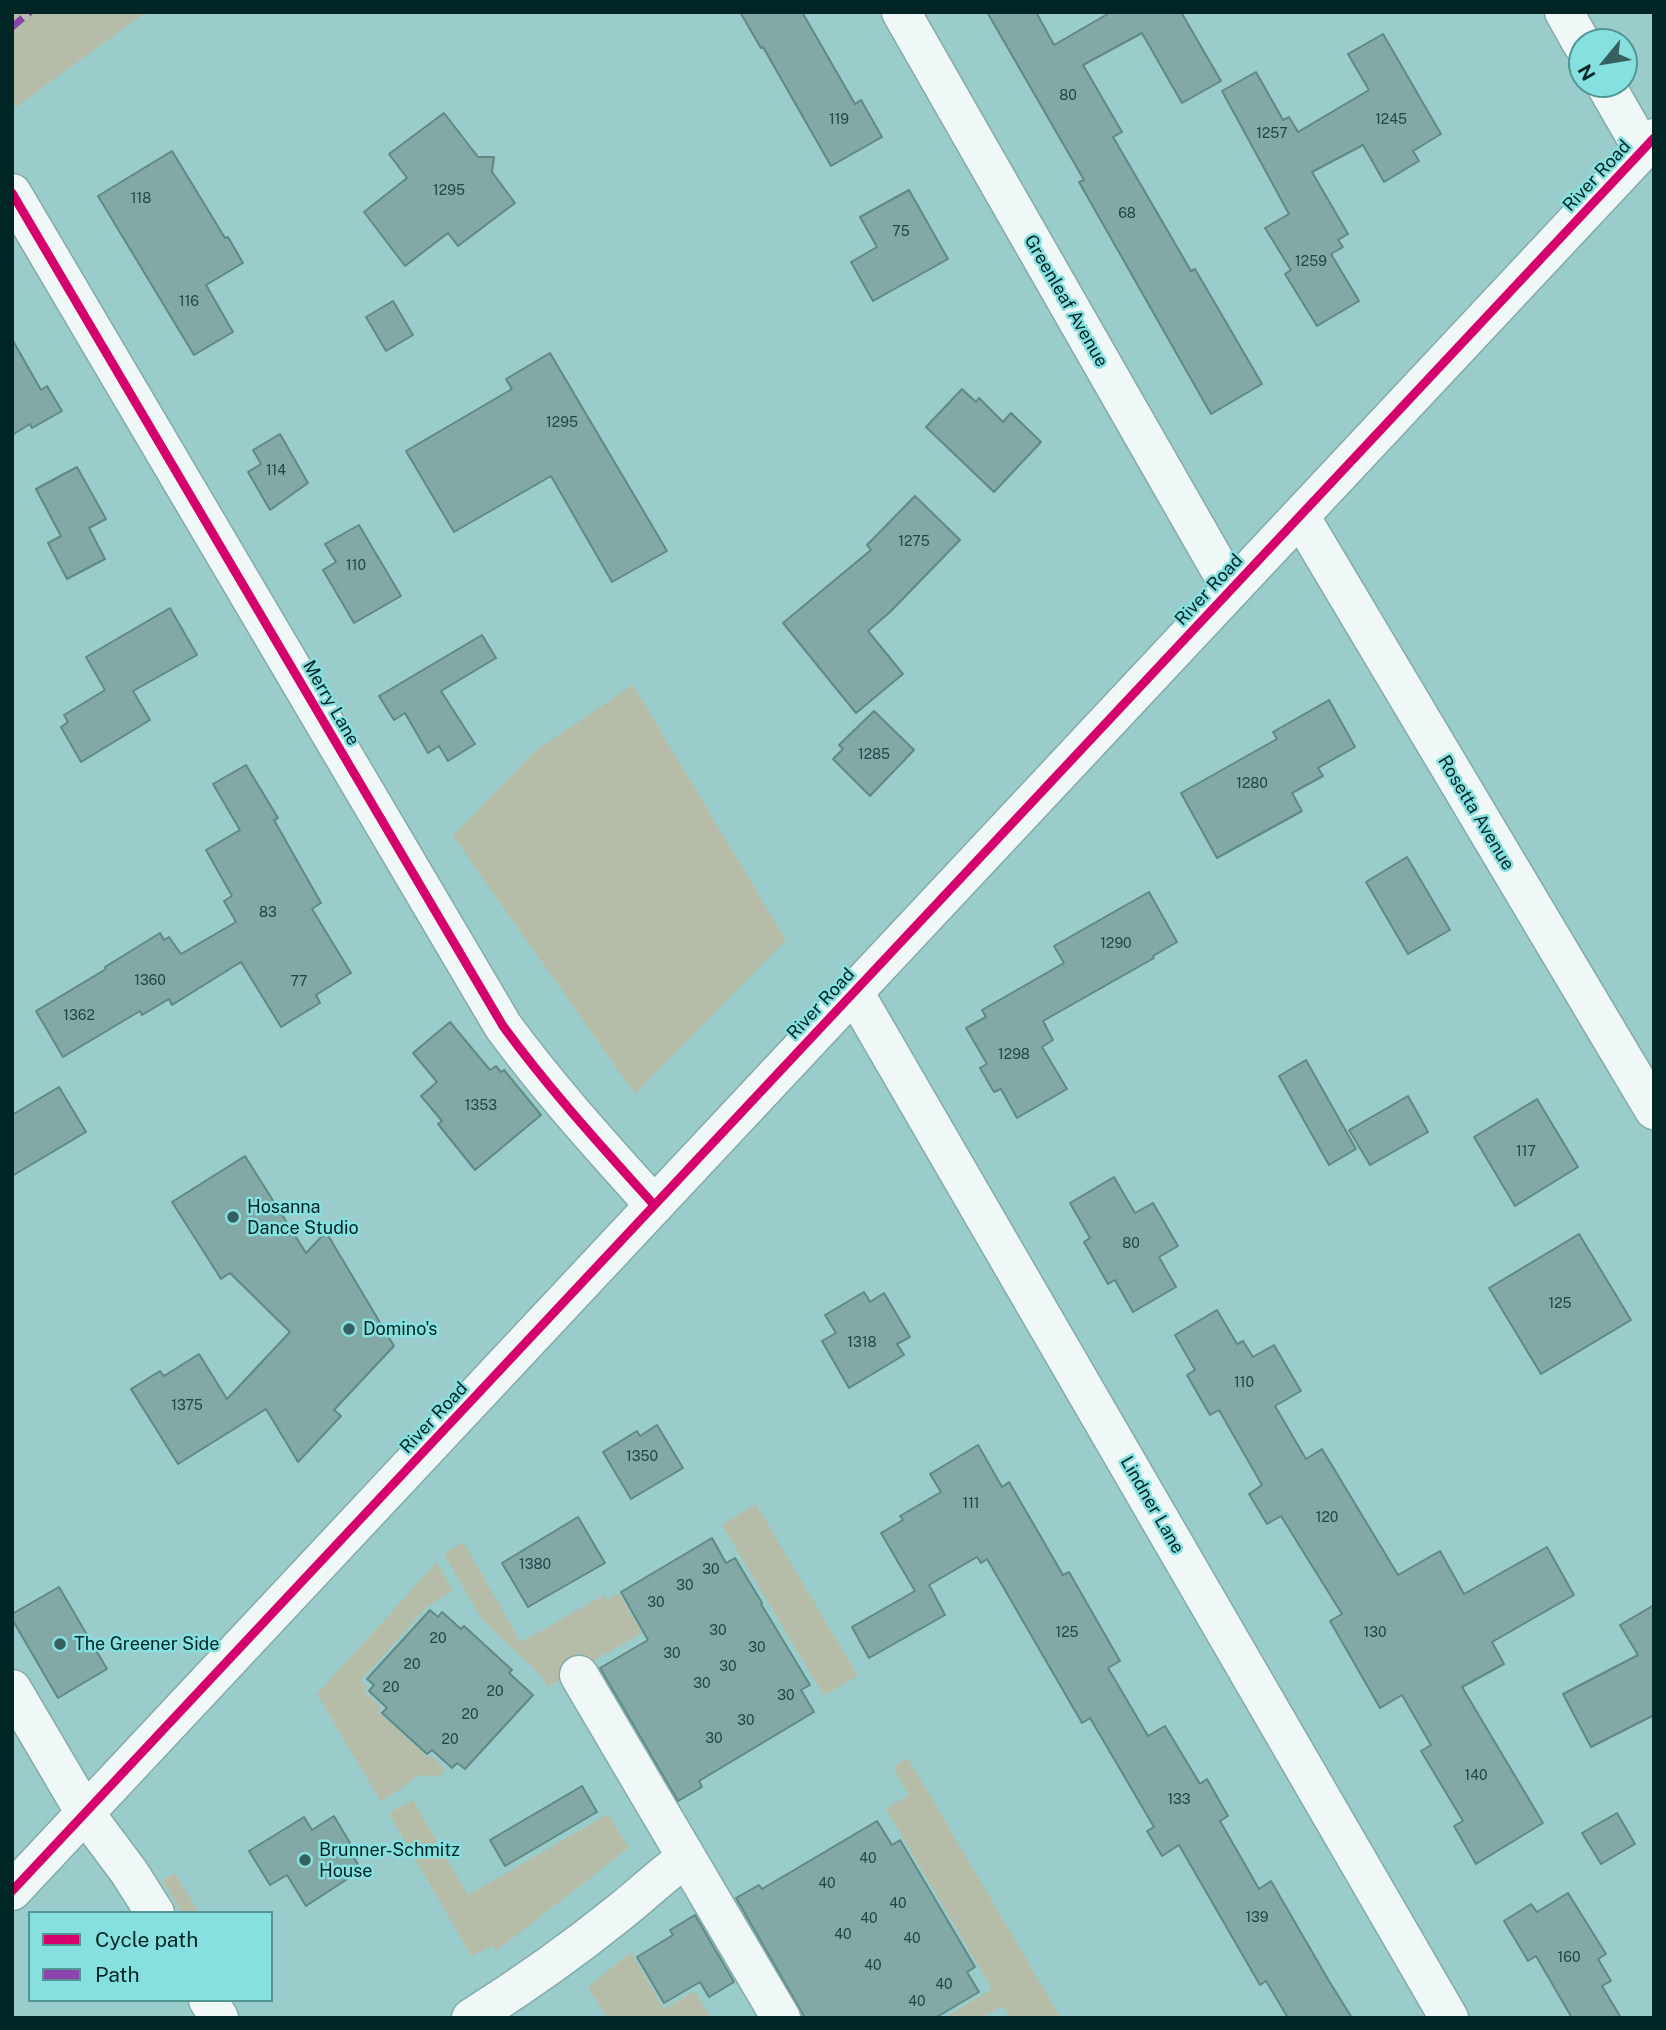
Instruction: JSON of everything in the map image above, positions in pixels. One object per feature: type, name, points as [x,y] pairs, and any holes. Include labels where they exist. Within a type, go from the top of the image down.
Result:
[{"type":"street","name":"Greenleaf Avenue","points":[[901,12],[1231,589]]},
{"type":"street","points":[[1564,12],[1573,28]]},
{"type":"street","points":[[1615,98],[1648,144]]},
{"type":"street","name":"River Road","points":[[12,1891],[1648,144]]},
{"type":"street","name":"Merry Lane","points":[[12,193],[503,1026],[593,1138],[654,1205]]},
{"type":"street","name":"Rosetta Avenue","points":[[1300,516],[1654,1110]]},
{"type":"street","name":"Lindner Lane","points":[[854,992],[1449,2018]]},
{"type":"street","points":[[579,1675],[781,2018]]},
{"type":"street","points":[[12,1689],[85,1814],[129,1871],[154,1911]]},
{"type":"street","points":[[471,2018],[514,1991],[611,1920],[686,1858]]},
{"type":"street","points":[[209,2002],[219,2018]]},
{"type":"green space","points":[[12,12],[146,12],[12,110]]},
{"type":"green space","points":[[633,685],[786,940],[635,1094],[453,836],[535,751]]},
{"type":"green space","points":[[756,1504],[858,1676],[824,1696],[722,1525]]},
{"type":"green space","points":[[463,1542],[521,1642],[604,1595],[607,1600],[619,1593],[642,1633],[548,1687],[540,1674],[483,1621],[444,1554]]},
{"type":"green space","points":[[437,1562],[453,1591],[427,1607],[361,1680],[367,1687],[364,1691],[382,1708],[379,1712],[428,1758],[431,1755],[445,1770],[439,1777],[420,1775],[381,1802],[317,1694]]},
{"type":"green space","points":[[908,1758],[1061,2018],[1010,2018],[1003,2006],[982,2018],[944,2018],[992,1989],[886,1809],[909,1795],[893,1767]]},
{"type":"green space","points":[[413,1800],[468,1895],[608,1814],[629,1848],[496,1951],[493,1946],[471,1956],[389,1813]]},
{"type":"green space","points":[[175,1873],[198,1911],[181,1911],[162,1880]]},
{"type":"green space","points":[[631,1952],[664,2009],[695,1991],[711,2018],[607,2018],[588,1987]]},
{"type":"building","points":[[740,12],[802,12],[855,104],[861,100],[882,137],[831,166]]},
{"type":"building","points":[[987,12],[1036,12],[1054,45],[1111,12],[1181,12],[1221,81],[1182,103],[1142,33],[1083,65],[1122,132],[1113,137],[1191,271],[1195,269],[1262,384],[1211,414],[1079,182],[1084,180]]},
{"type":"building","points":[[1383,34],[1441,134],[1413,151],[1419,161],[1384,182],[1363,145],[1312,172],[1348,234],[1338,240],[1343,247],[1331,254],[1359,301],[1317,326],[1285,274],[1291,270],[1265,228],[1289,214],[1222,91],[1256,72],[1283,120],[1289,117],[1298,132],[1369,90],[1348,54]]},
{"type":"building","points":[[444,113],[478,157],[494,157],[492,172],[515,203],[458,246],[448,233],[405,266],[364,212],[407,178],[389,154]]},
{"type":"building","points":[[172,151],[243,263],[206,285],[233,332],[194,355],[98,196]]},
{"type":"building","points":[[909,190],[948,259],[873,301],[851,262],[877,247],[860,217]]},
{"type":"building","points":[[393,301],[413,335],[386,351],[366,317]]},
{"type":"building","points":[[12,339],[41,390],[47,386],[62,411],[32,428],[30,424],[12,435]]},
{"type":"building","points":[[550,353],[667,551],[612,582],[551,476],[454,532],[406,451],[512,389],[506,379]]},
{"type":"building","points":[[962,389],[976,402],[979,398],[1003,422],[1011,413],[1041,442],[994,492],[926,427]]},
{"type":"building","points":[[280,434],[308,483],[270,510],[248,472],[261,464],[253,450]]},
{"type":"building","points":[[77,467],[106,519],[89,528],[105,559],[67,579],[48,543],[61,536],[36,489]]},
{"type":"building","points":[[915,496],[960,540],[868,631],[903,674],[856,713],[783,623],[871,550],[867,545]]},
{"type":"building","points":[[359,525],[401,596],[354,623],[323,570],[336,562],[325,544]]},
{"type":"building","points":[[170,608],[197,655],[133,691],[150,720],[81,762],[61,727],[68,722],[64,715],[105,690],[86,657]]},
{"type":"building","points":[[482,635],[496,658],[441,691],[475,744],[448,761],[439,746],[428,753],[405,713],[394,720],[379,696]]},
{"type":"building","points":[[1329,700],[1355,747],[1318,768],[1323,776],[1292,793],[1302,811],[1217,858],[1181,793],[1277,739],[1273,732]]},
{"type":"building","points":[[874,711],[914,750],[870,796],[833,759],[843,749],[839,745]]},
{"type":"building","points":[[246,765],[278,818],[274,820],[321,903],[312,909],[351,973],[316,995],[320,1003],[281,1027],[241,962],[172,1005],[169,999],[142,1015],[140,1011],[63,1057],[36,1011],[160,933],[164,940],[169,937],[181,954],[236,922],[224,901],[232,896],[206,850],[240,830],[213,784]]},
{"type":"building","points":[[1407,857],[1450,930],[1408,954],[1366,882]]},
{"type":"building","points":[[1149,892],[1177,942],[1153,956],[1154,958],[1043,1021],[1053,1040],[1042,1047],[1067,1089],[1017,1118],[1001,1089],[994,1092],[980,1068],[987,1064],[966,1028],[986,1017],[982,1010],[1064,963],[1054,946]]},
{"type":"building","points":[[450,1022],[490,1070],[496,1066],[501,1072],[504,1070],[541,1115],[475,1170],[438,1124],[442,1121],[421,1096],[437,1082],[413,1053]]},
{"type":"building","points":[[1306,1060],[1356,1149],[1329,1165],[1279,1076]]},
{"type":"building","points":[[59,1087],[86,1132],[12,1176],[12,1115]]},
{"type":"building","points":[[1408,1096],[1428,1132],[1370,1165],[1349,1130]]},
{"type":"building","points":[[1537,1099],[1578,1167],[1515,1206],[1474,1137]]},
{"type":"building","points":[[245,1156],[306,1253],[326,1232],[394,1346],[334,1410],[341,1416],[298,1462],[266,1409],[178,1464],[131,1389],[160,1371],[164,1376],[199,1354],[227,1399],[290,1332],[230,1273],[221,1279],[172,1202]]},
{"type":"building","points":[[1114,1177],[1135,1213],[1153,1203],[1178,1246],[1159,1257],[1176,1287],[1133,1312],[1115,1280],[1108,1284],[1084,1242],[1090,1238],[1070,1203]]},
{"type":"building","points":[[1579,1234],[1631,1320],[1541,1374],[1489,1288]]},
{"type":"building","points":[[864,1292],[870,1302],[884,1293],[910,1337],[897,1344],[904,1355],[849,1388],[822,1341],[836,1333],[825,1315]]},
{"type":"building","points":[[1217,1310],[1237,1344],[1243,1341],[1253,1357],[1274,1345],[1301,1391],[1275,1406],[1306,1459],[1322,1449],[1398,1575],[1440,1551],[1464,1594],[1547,1547],[1574,1595],[1492,1642],[1504,1664],[1462,1687],[1543,1823],[1476,1864],[1454,1826],[1463,1821],[1421,1751],[1431,1745],[1402,1695],[1380,1708],[1330,1621],[1342,1614],[1281,1516],[1267,1524],[1249,1494],[1262,1485],[1219,1410],[1210,1415],[1187,1375],[1195,1370],[1175,1335]]},
{"type":"building","points":[[657,1425],[683,1468],[631,1499],[603,1452],[637,1431],[640,1436]]},
{"type":"building","points":[[978,1445],[1002,1487],[1009,1482],[1063,1575],[1069,1572],[1120,1661],[1108,1668],[1148,1736],[1165,1726],[1200,1784],[1207,1779],[1228,1816],[1220,1821],[1259,1889],[1271,1881],[1352,2018],[1288,2018],[1266,1981],[1260,1985],[1179,1845],[1162,1856],[1147,1831],[1154,1827],[1090,1718],[1082,1723],[987,1559],[981,1563],[977,1557],[929,1585],[945,1615],[869,1658],[852,1627],[915,1591],[881,1533],[903,1520],[900,1516],[941,1492],[930,1474]]},
{"type":"building","points":[[578,1517],[605,1563],[528,1607],[502,1563]]},
{"type":"building","points":[[712,1538],[726,1563],[735,1558],[762,1603],[810,1685],[801,1690],[814,1712],[699,1781],[702,1787],[678,1801],[600,1668],[648,1640],[621,1592]]},
{"type":"building","name":"The Greener Side","points":[[59,1587],[107,1669],[58,1698],[12,1619],[12,1614]]},
{"type":"building","points":[[1654,1605],[1654,1715],[1591,1747],[1563,1694],[1638,1655],[1620,1625]]},
{"type":"building","points":[[430,1610],[438,1617],[442,1612],[461,1629],[464,1626],[512,1670],[509,1673],[533,1695],[465,1769],[457,1763],[452,1768],[432,1750],[427,1754],[382,1713],[387,1708],[369,1691],[374,1685],[367,1679]]},
{"type":"building","points":[[582,1786],[597,1812],[505,1866],[490,1840]]},
{"type":"building","points":[[1617,1813],[1635,1844],[1601,1864],[1582,1833]]},
{"type":"building","name":"Brunner-Schmitz House","points":[[334,1816],[350,1843],[347,1845],[361,1870],[306,1906],[287,1875],[270,1885],[249,1851],[304,1817],[312,1830]]},
{"type":"building","points":[[877,1821],[892,1845],[900,1840],[975,1967],[967,1972],[979,1992],[935,2018],[805,2018],[736,1898],[759,1885],[762,1889]]},
{"type":"building","points":[[1568,1893],[1606,1954],[1598,1959],[1611,1981],[1602,1986],[1621,2018],[1572,2018],[1536,1956],[1528,1961],[1504,1921],[1531,1904],[1537,1912]]},
{"type":"building","points":[[695,1915],[734,1982],[709,1997],[700,1982],[664,2003],[637,1957],[673,1935],[670,1930]]},
{"type":"marked path","points":[[12,27],[30,12]]},
{"type":"cycle path","points":[[12,1891],[1654,138]]},
{"type":"cycle path","points":[[12,193],[503,1026],[557,1095],[654,1205]]},
{"type":"place","name":"Hosanna Dance Studio","points":[[233,1217]]},
{"type":"place","name":"Domino's","points":[[349,1329]]},
{"type":"place","name":"The Greener Side","points":[[60,1644]]},
{"type":"place","name":"Brunner-Schmitz House","points":[[305,1860]]}]
